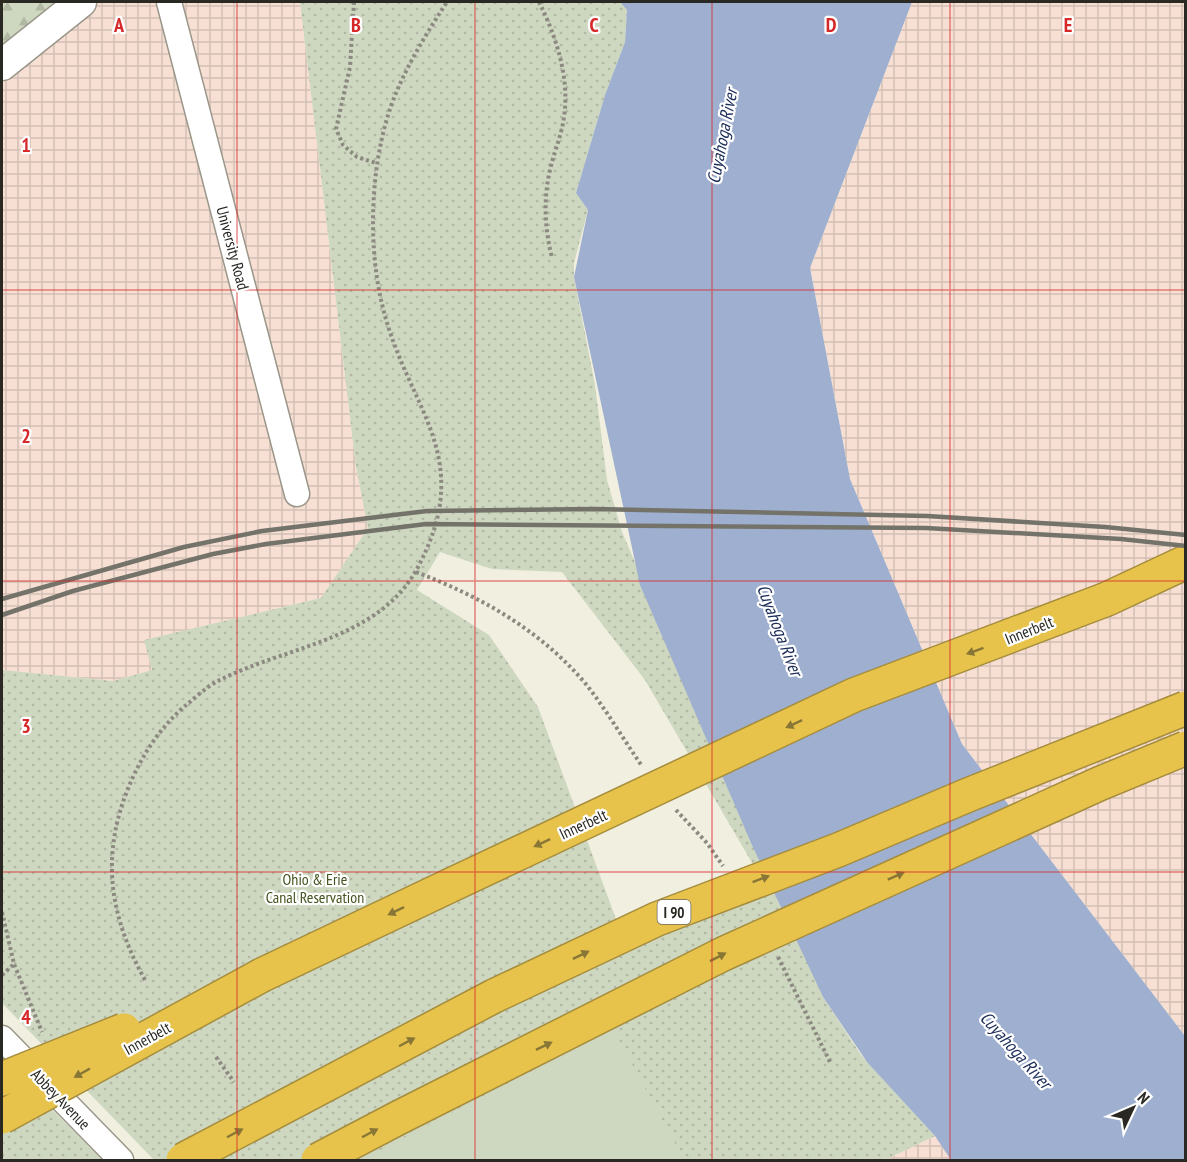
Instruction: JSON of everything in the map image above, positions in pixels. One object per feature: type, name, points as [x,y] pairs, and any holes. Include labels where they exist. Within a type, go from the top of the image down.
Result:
[{"type":"highway","points":[[1107,599],[1185,562]]},
{"type":"highway","name":"Innerbelt","points":[[2,1117],[262,975],[854,696],[1107,599],[1185,578]]},
{"type":"highway","name":"I 90","points":[[183,1161],[495,996],[657,919],[838,850],[1185,708]]},
{"type":"highway","points":[[318,1161],[398,1118],[723,954],[1090,788],[1185,748]]},
{"type":"highway","points":[[2,1079],[262,975]]},
{"type":"street","points":[[2,65],[81,2]]},
{"type":"street","name":"University Road","points":[[170,2],[297,494]]},
{"type":"street","name":"Abbey Avenue","points":[[2,1038],[121,1161]]},
{"type":"path","points":[[354,2],[350,67],[336,129],[343,145],[357,157],[376,163]]},
{"type":"path","points":[[539,2],[557,43],[565,94],[564,117],[548,180],[545,206],[552,258]]},
{"type":"path","points":[[2,912],[14,964],[42,1032]]},
{"type":"path","points":[[2,975],[14,964]]},
{"type":"path","points":[[216,1057],[234,1082]]},
{"type":"shaded area","points":[[81,2],[300,2],[356,467],[368,528],[321,598],[145,640],[152,670],[113,681],[2,670],[2,65]]},
{"type":"shaded area","points":[[912,2],[1185,2],[1185,1036],[962,744],[850,479],[810,268]]},
{"type":"shaded area","points":[[935,1136],[951,1160],[885,1160]]},
{"type":"green space","points":[[2,2],[81,2],[2,65]]},
{"type":"green space","name":"Ohio & Erie Canal Reservation","points":[[300,2],[620,2],[627,10],[625,42],[605,95],[576,193],[588,210],[574,263],[574,277],[595,385],[607,480],[622,532],[823,997],[861,1055],[935,1136],[885,1160],[154,1160],[2,1003],[2,670],[113,681],[152,670],[144,640],[321,598],[368,528],[356,467]],"holes":[[[440,552],[492,569],[562,572],[645,680],[761,878],[623,938],[538,707],[489,635],[417,590]]]},
{"type":"green space","points":[[613,1029],[684,1160],[361,1160]]},
{"type":"green space","points":[[2,1059],[102,1160],[2,1160]]},
{"type":"water","name":"Cuyahoga River","points":[[620,2],[912,2],[810,268],[850,479],[962,744],[1185,1036],[1185,1160],[951,1160],[935,1136],[867,1062],[823,997],[752,845],[640,585],[574,277],[588,210],[576,193],[605,95],[625,42],[627,10]]},
{"type":"railway","points":[[2,599],[184,547],[262,531],[427,511],[594,509],[927,516],[1105,527],[1186,535]]},
{"type":"railway","points":[[2,615],[73,591],[213,554],[266,544],[426,524],[926,528],[1121,539],[1186,546]]}]
